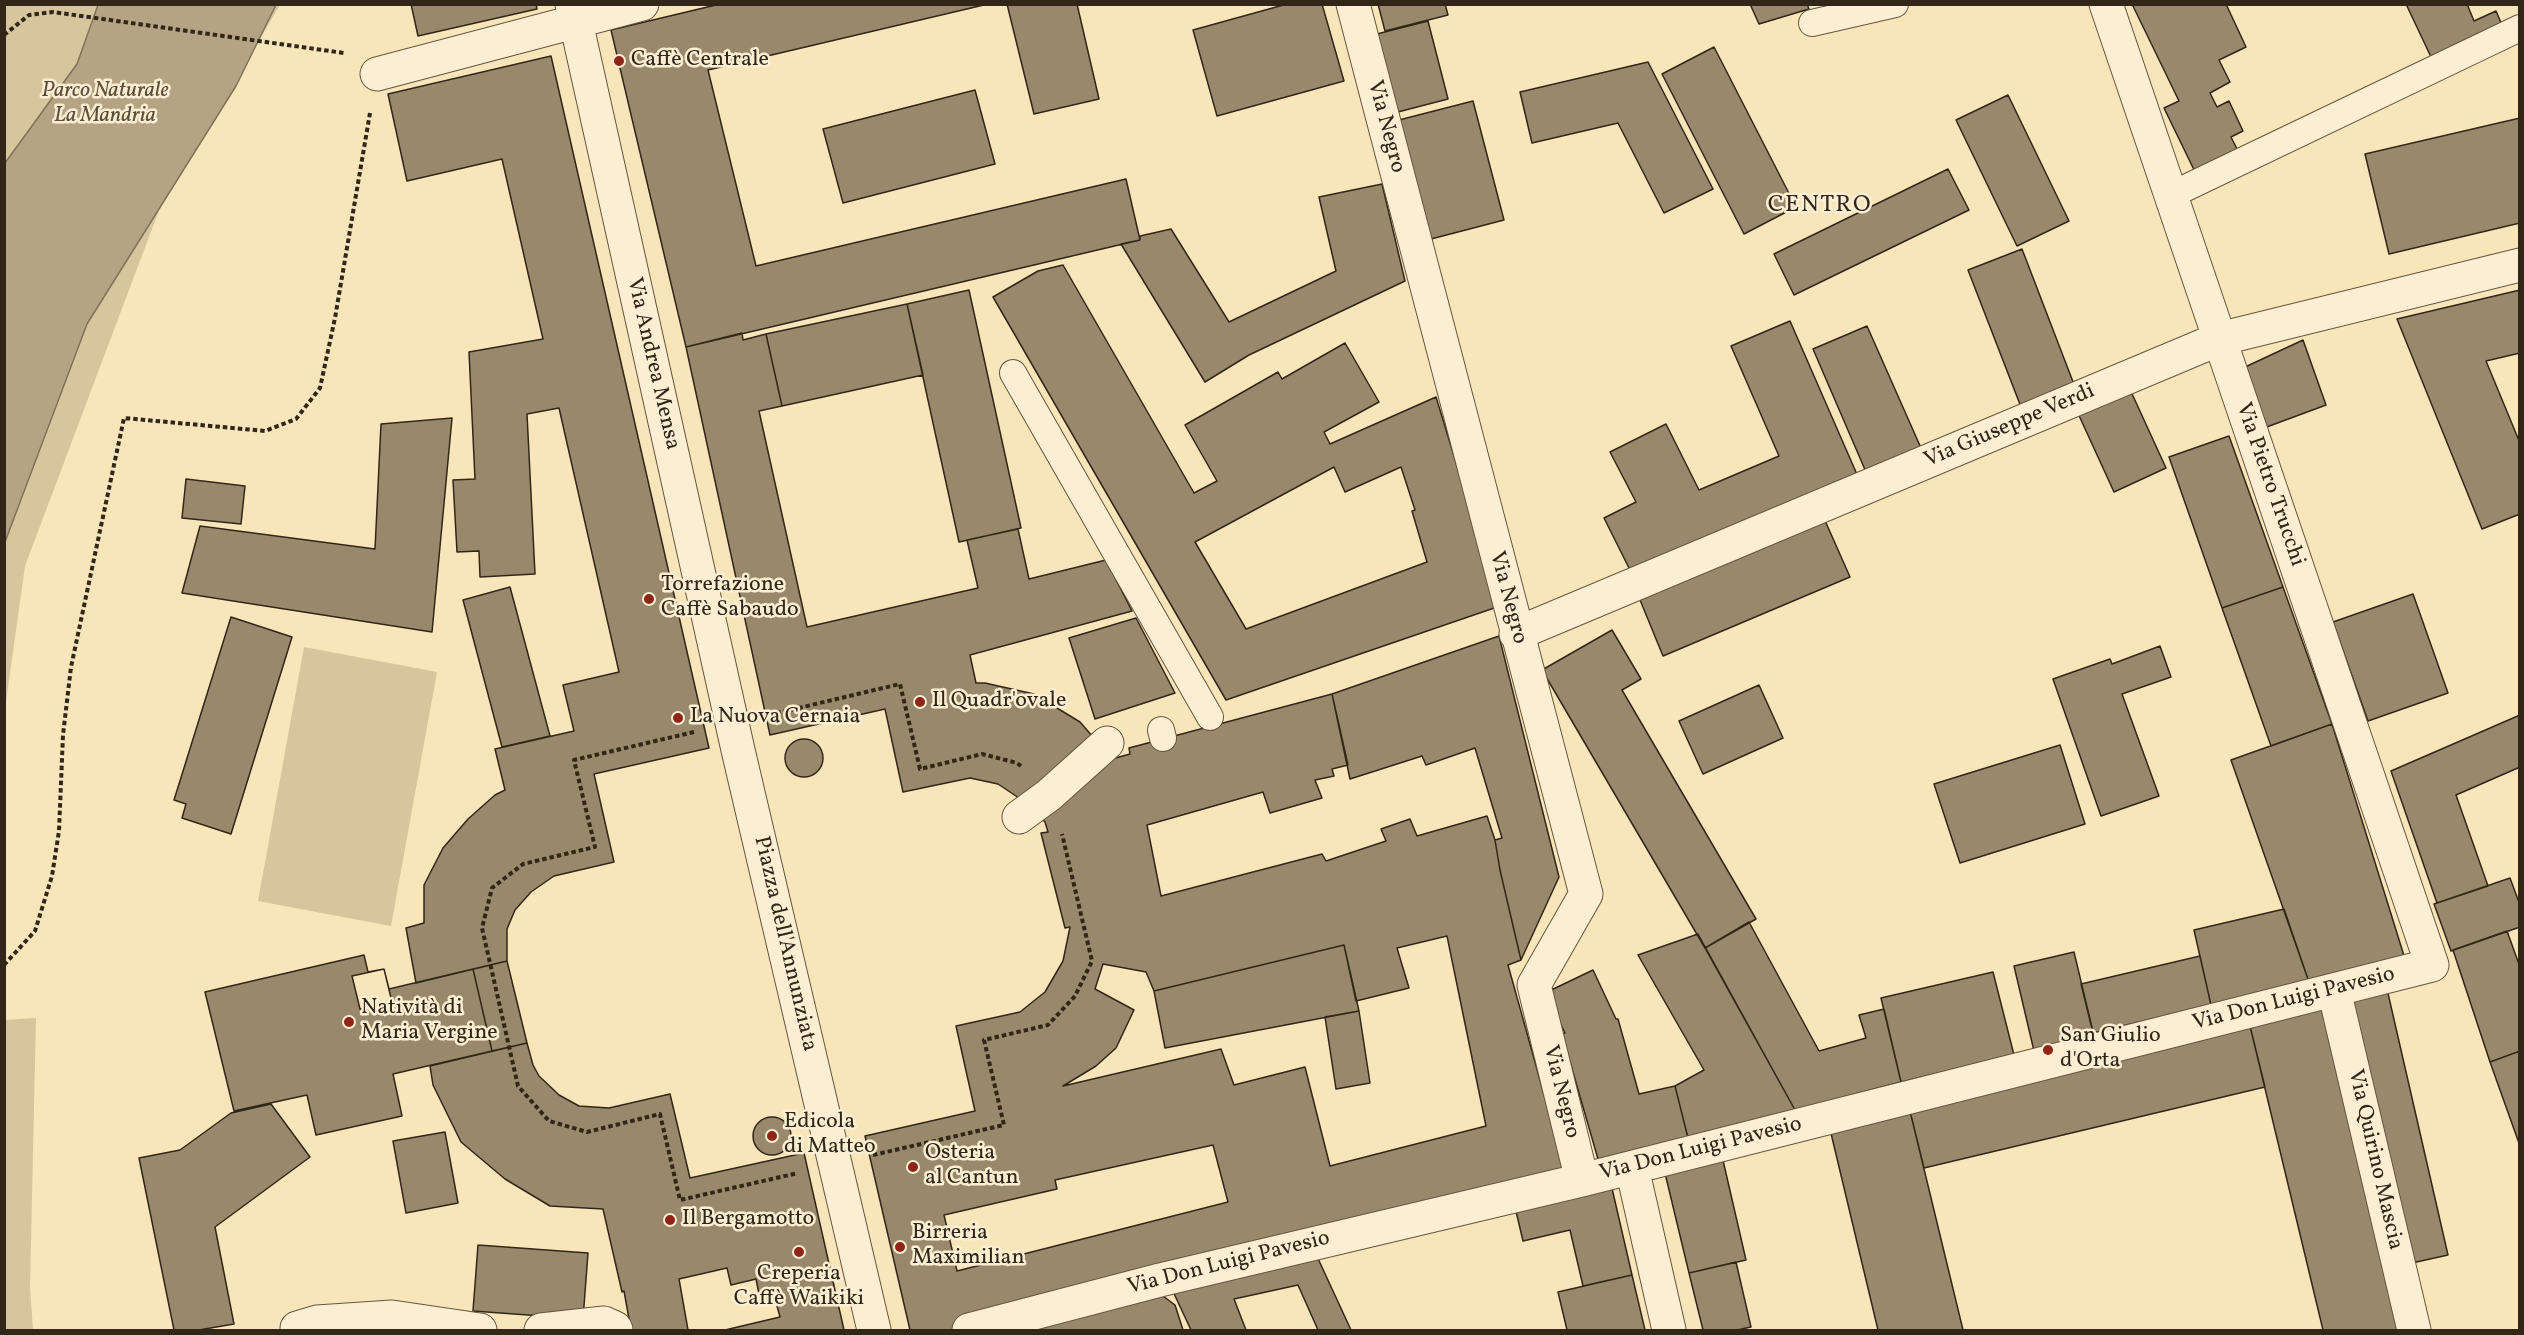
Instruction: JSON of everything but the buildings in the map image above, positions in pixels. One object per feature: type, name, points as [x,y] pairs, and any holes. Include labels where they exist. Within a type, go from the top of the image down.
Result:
[{"type":"street","points":[[374,89],[574,14],[642,4]]},
{"type":"street","name":"Via Negro","points":[[1353,4],[1516,634],[1586,894],[1534,985],[1582,1180]]},
{"type":"street","name":"Via Pietro Trucchi","points":[[2106,4],[2432,964]]},
{"type":"street","name":"Via Andrea Mensa","points":[[574,14],[718,727]]},
{"type":"street","name":"Via Giuseppe Verdi","points":[[1516,634],[2219,339],[2520,265]]},
{"type":"street","name":"Piazza dell'Annunziata","points":[[718,727],[821,1167]]},
{"type":"street","points":[[1019,817],[1050,795],[1107,743]]},
{"type":"street","name":"Via Don Luigi Pavesio","points":[[969,1330],[1160,1280],[1632,1168],[2432,964]]},
{"type":"street","name":"Via Quirino Mascia","points":[[2334,990],[2414,1330]]},
{"type":"street","points":[[821,1167],[874,1330]]},
{"type":"street","points":[[1632,1168],[1669,1330]]},
{"type":"street","points":[[297,1330],[297,1328],[317,1322],[392,1317],[480,1330]]},
{"type":"street","points":[[541,1330],[604,1323],[616,1330]]},
{"type":"lane","points":[[1812,23],[1895,4]]},
{"type":"lane","points":[[2171,195],[2520,28]]},
{"type":"lane","points":[[1013,373],[1210,717]]},
{"type":"path","points":[[4,35],[29,15],[53,12],[350,54]]},
{"type":"path","points":[[4,965],[35,931],[52,876],[59,831],[63,735],[71,667],[124,418],[265,431],[296,419],[320,388],[335,318],[374,89]]},
{"type":"path","points":[[766,716],[900,684],[920,769],[982,754],[1017,763],[1054,800],[1092,962],[1075,996],[1048,1025],[984,1040],[1004,1125],[870,1156]]},
{"type":"path","points":[[718,727],[574,760],[595,847],[523,864],[492,888],[482,928],[518,1086],[549,1121],[587,1132],[660,1114],[680,1200],[821,1167]]},
{"type":"green space","name":"Parco Naturale La Mandria","points":[[5,5],[280,5],[161,205],[25,566],[5,709]]},
{"type":"green space","points":[[304,647],[437,672],[391,926],[258,901]]},
{"type":"green space","points":[[36,1018],[30,1287],[33,1330],[5,1330],[5,1020]]},
{"type":"shaded area","name":"Parco Naturale La Mandria","points":[[98,5],[276,5],[236,86],[87,324],[5,542],[5,163],[77,64]]},
{"type":"place","name":"Caffè Centrale","points":[[619,61]]},
{"type":"place","name":"Torrefazione Caffè Sabaudo","points":[[649,599]]},
{"type":"place","name":"Il Quadr'ovale","points":[[920,702]]},
{"type":"place","name":"La Nuova Cernaia","points":[[678,718]]},
{"type":"place","name":"Natività di Maria Vergine","points":[[349,1022]]},
{"type":"place","name":"San Giulio d'Orta","points":[[2048,1050]]},
{"type":"place","name":"Edicola di Matteo","points":[[772,1136]]},
{"type":"place","name":"Osteria al Cantun","points":[[913,1167]]},
{"type":"place","name":"Il Bergamotto","points":[[670,1220]]},
{"type":"place","name":"Birreria Maximilian","points":[[900,1247]]},
{"type":"place","name":"Creperia Caffè Waikiki","points":[[799,1252]]},
{"type":"district","name":"CENTRO","points":[[1820,207]]}]
